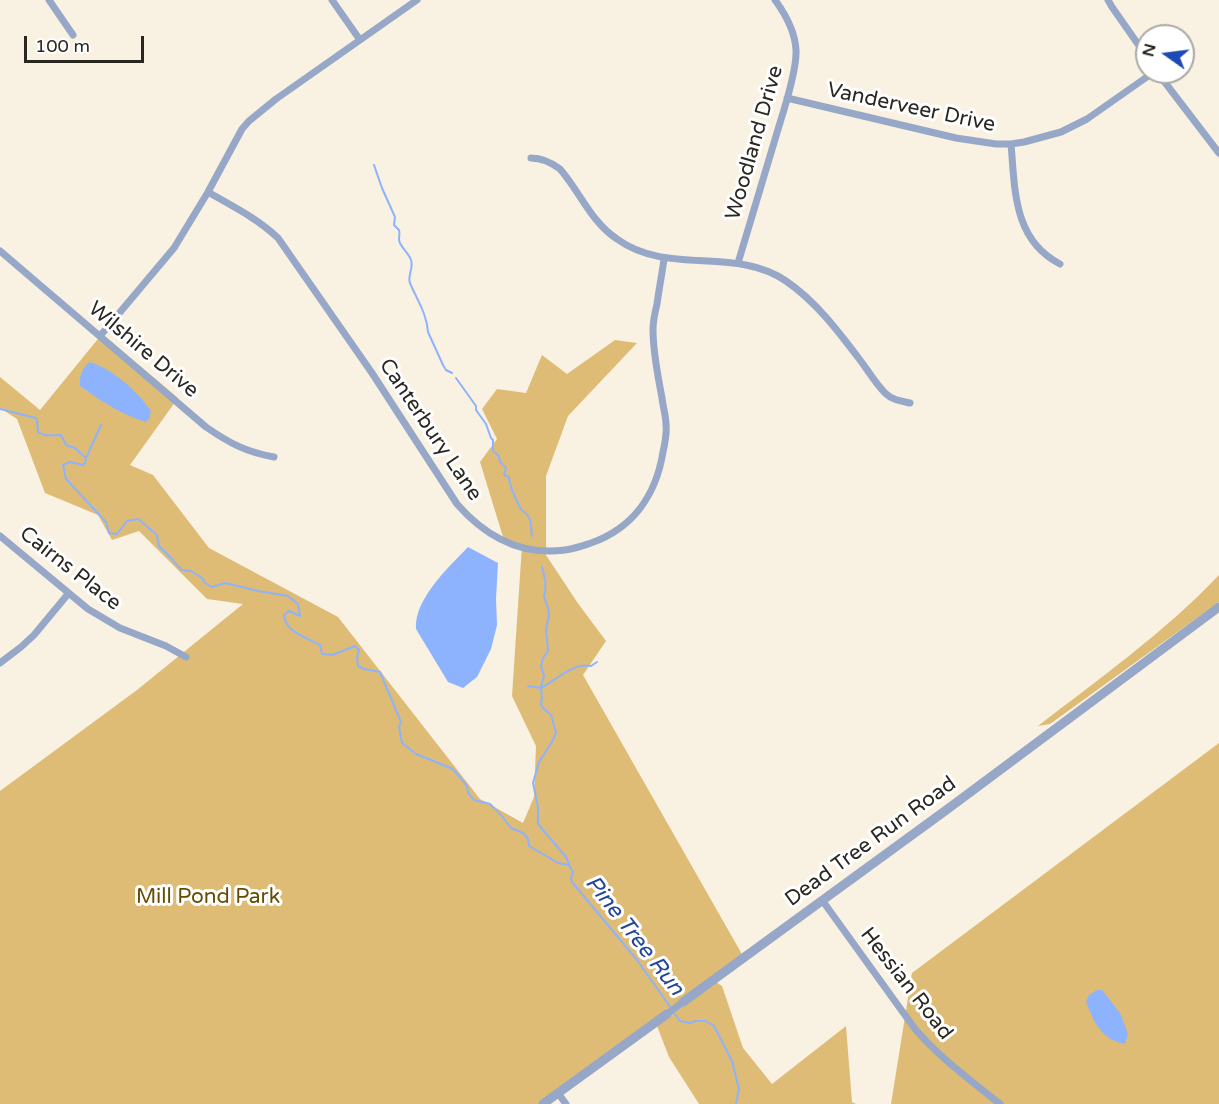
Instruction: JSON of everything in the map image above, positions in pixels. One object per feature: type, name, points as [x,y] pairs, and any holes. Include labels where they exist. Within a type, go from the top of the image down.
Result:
[{"type":"street","points":[[49,0],[73,35]]},
{"type":"street","points":[[332,0],[360,40]]},
{"type":"street","points":[[100,336],[174,248],[242,129],[249,121],[276,99],[417,0]]},
{"type":"street","name":"Woodland Drive","points":[[738,263],[787,98],[796,51],[793,33],[776,0]]},
{"type":"street","points":[[1108,0],[1135,40]]},
{"type":"street","name":"Vanderveer Drive","points":[[787,98],[956,138],[1011,144],[1061,132],[1087,119],[1139,84]]},
{"type":"street","points":[[1165,84],[1219,153]]},
{"type":"street","points":[[1011,144],[1021,221],[1038,248],[1060,264]]},
{"type":"street","points":[[531,158],[555,165],[560,169],[598,222],[617,240],[641,252],[664,259],[738,263],[783,279],[811,303],[843,338],[885,393],[897,401],[910,403]]},
{"type":"street","name":"Canterbury Lane","points":[[208,192],[253,218],[278,238],[372,373],[457,504],[469,518],[502,541],[544,551],[572,549],[612,534],[633,517],[645,502],[655,483],[662,463],[666,425],[652,327],[664,259]]},
{"type":"street","name":"Wilshire Drive","points":[[0,251],[206,427],[225,440],[254,453],[274,457]]},
{"type":"street","name":"Cairns Place","points":[[0,536],[88,609],[109,622],[186,657]]},
{"type":"street","points":[[0,663],[34,635],[68,594]]},
{"type":"street","name":"Dead Tree Run Road","points":[[543,1104],[949,808],[1219,607]]},
{"type":"street","name":"Hessian Road","points":[[822,900],[929,1046],[1000,1104]]},
{"type":"street","points":[[558,1093],[566,1104]]},
{"type":"green space","name":"Mill Pond Park","points":[[102,334],[178,398],[130,465],[153,475],[209,548],[338,617],[480,799],[523,823],[534,797],[536,746],[512,696],[522,545],[504,540],[480,462],[497,439],[482,409],[497,389],[526,393],[542,355],[567,374],[615,340],[637,343],[568,416],[546,476],[546,555],[606,641],[583,675],[743,956],[711,979],[722,986],[743,1048],[772,1084],[846,1026],[852,1102],[856,1104],[699,1104],[669,1057],[657,1026],[540,1104],[0,1104],[0,791],[137,690],[243,604],[207,599],[139,531],[112,540],[98,515],[45,493],[17,419],[0,408],[0,377],[40,410]]},
{"type":"green space","points":[[1219,575],[1219,602],[1050,724],[1038,726],[1177,616]]},
{"type":"green space","points":[[1219,743],[1219,1104],[891,1104],[912,973]]},
{"type":"water","points":[[89,362],[115,375],[139,396],[151,411],[146,422],[112,407],[80,386],[84,367]]},
{"type":"water","points":[[468,547],[498,563],[497,625],[491,649],[477,677],[463,688],[448,682],[416,629],[417,618],[427,595],[434,584]]},
{"type":"water","points":[[1102,990],[1120,1013],[1128,1034],[1125,1044],[1104,1034],[1093,1017],[1086,1002],[1089,995]]},
{"type":"waterway","points":[[374,165],[395,217],[394,225],[399,230],[400,243],[411,260],[409,280],[424,313],[428,332],[443,365],[452,373]]},
{"type":"waterway","points":[[456,378],[486,424],[493,440],[493,451],[506,468],[504,475],[509,477],[517,502],[529,518],[532,536]]},
{"type":"waterway","name":"Pine Tree Run","points":[[0,409],[36,418],[38,432],[46,435],[61,435],[66,445],[75,448],[86,458],[83,465],[70,462],[63,465],[66,479],[106,522],[109,533],[117,534],[127,521],[138,519],[157,535],[159,546],[182,570],[191,571],[212,587],[225,583],[288,596],[298,604],[300,616],[289,611],[284,615],[285,621],[292,630],[320,645],[322,654],[332,655],[355,646],[359,650],[358,666],[380,672],[401,722],[399,727],[402,743],[416,754],[453,769],[467,786],[468,793],[474,800],[490,804],[511,828],[523,833],[528,839],[529,846],[558,863],[569,865],[573,872],[572,882],[637,960],[671,1008]]},
{"type":"waterway","points":[[86,458],[101,425]]},
{"type":"waterway","points":[[542,567],[545,582],[544,597],[549,615],[546,629],[548,651],[541,667],[544,675],[541,704],[551,715],[556,733],[539,762],[533,783],[538,807],[538,824],[566,857],[569,864]]},
{"type":"waterway","points":[[528,686],[541,688],[565,672],[585,665],[591,666],[597,662]]},
{"type":"waterway","name":"Pine Tree Run","points":[[674,1013],[680,1021],[690,1023],[706,1021],[714,1026],[732,1061],[739,1089],[736,1104]]}]
